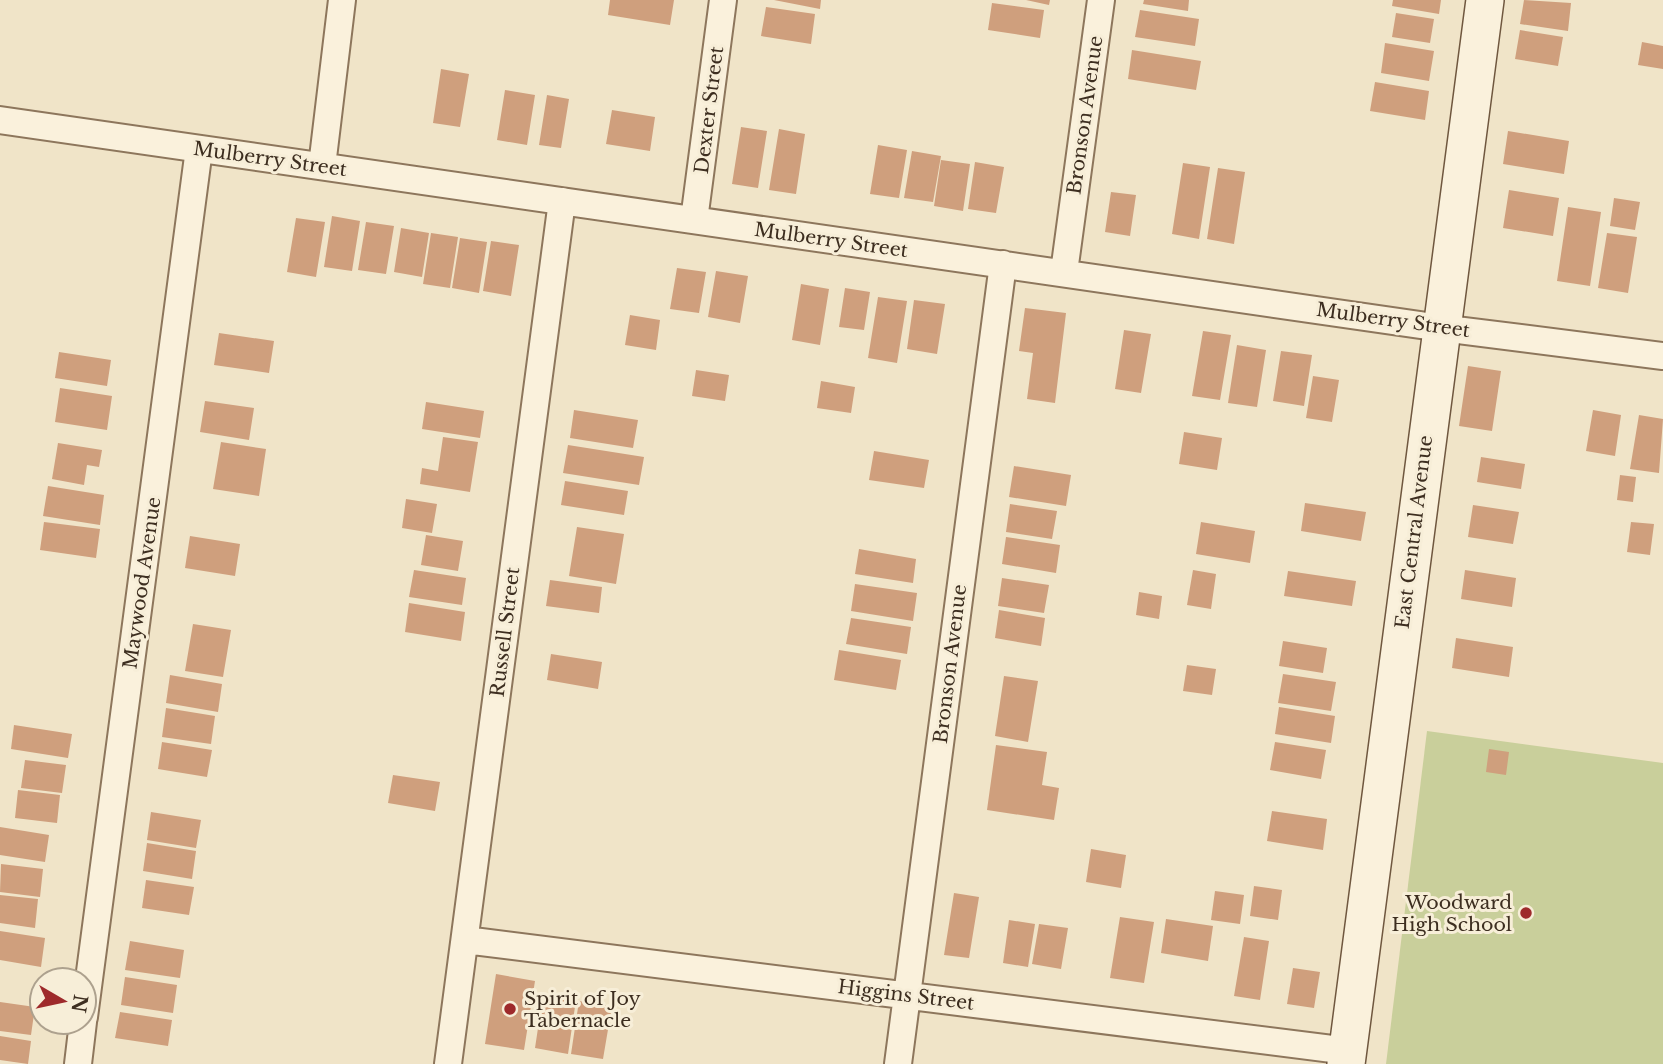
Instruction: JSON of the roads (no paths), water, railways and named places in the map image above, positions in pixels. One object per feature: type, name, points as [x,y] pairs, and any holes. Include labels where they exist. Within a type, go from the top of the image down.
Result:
[{"type":"street","points":[[322,166],[341,0]]},
{"type":"street","name":"Dexter Street","points":[[694,220],[723,0]]},
{"type":"street","name":"Bronson Avenue","points":[[1064,272],[1101,0]]},
{"type":"street","name":"East Central Avenue","points":[[1347,1057],[1485,0]]},
{"type":"street","name":"Mulberry Street","points":[[0,120],[1441,328],[1663,356]]},
{"type":"street","name":"Maywood Avenue","points":[[91,966],[199,149]]},
{"type":"street","name":"Russell Street","points":[[449,1064],[562,201]]},
{"type":"street","name":"Bronson Avenue","points":[[898,1064],[1003,264]]},
{"type":"street","name":"Higgins Street","points":[[465,940],[907,995],[1347,1057]]},
{"type":"street","name":"Maywood Avenue","points":[[78,1064],[82,1036]]},
{"type":"place","name":"Woodward High School","points":[[1526,913]]},
{"type":"place","name":"Spirit of Joy Tabernacle","points":[[510,1009]]}]
